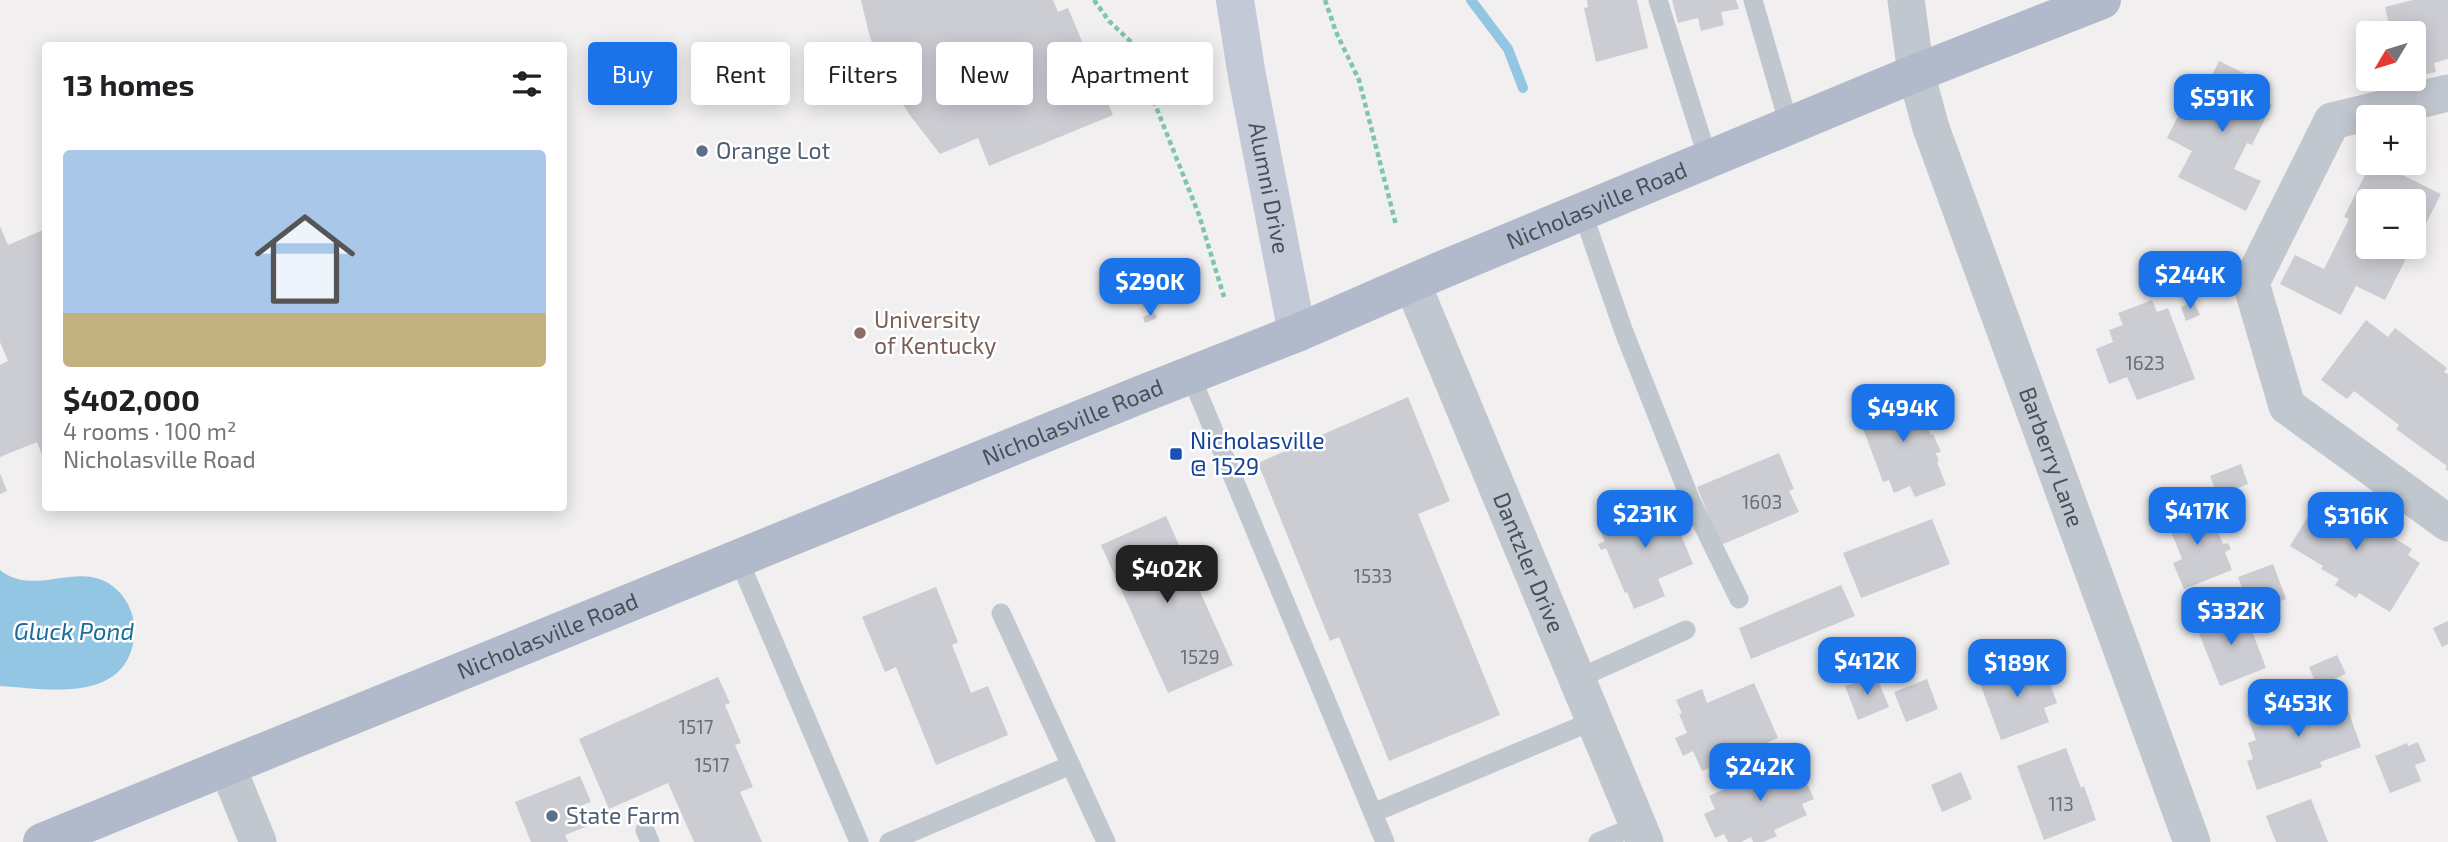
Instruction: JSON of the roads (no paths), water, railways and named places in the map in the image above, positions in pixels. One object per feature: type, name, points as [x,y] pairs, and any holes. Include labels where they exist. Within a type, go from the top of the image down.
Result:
[{"type":"main road","name":"Alumni Drive","points":[[1235,0],[1247,76],[1297,333]]},
{"type":"main road","name":"Nicholasville Road","points":[[42,842],[1190,374],[1297,333],[1789,125],[2102,0]]},
{"type":"street","name":"Barberry Lane","points":[[1906,0],[1916,73],[1931,128],[2192,842]]},
{"type":"street","points":[[2448,93],[2332,121],[2251,283],[2287,406],[2448,523]]},
{"type":"street","name":"Dantzler Drive","points":[[1412,283],[1642,833]]},
{"type":"street","points":[[227,766],[257,842]]},
{"type":"lane","points":[[1658,0],[1708,159]]},
{"type":"lane","points":[[1753,0],[1789,125]]},
{"type":"lane","points":[[1582,211],[1623,332],[1691,501],[1740,599]]},
{"type":"lane","points":[[1190,374],[1385,842]]},
{"type":"lane","points":[[738,558],[859,842]]},
{"type":"lane","points":[[1001,613],[1107,842]]},
{"type":"lane","points":[[1577,679],[1686,630]]},
{"type":"lane","points":[[1373,813],[1595,720]]},
{"type":"lane","points":[[889,842],[1071,765]]},
{"type":"lane","points":[[1598,842],[1642,833]]},
{"type":"water","name":"Gluck Pond","points":[[0,570],[14,578],[28,581],[88,577],[102,580],[116,589],[128,605],[134,624],[134,638],[128,659],[116,674],[100,683],[82,688],[61,690],[0,686]]},
{"type":"waterway","points":[[1471,0],[1508,49],[1523,88]]},
{"type":"place","name":"Orange Lot","points":[[702,151]]},
{"type":"place","name":"University of Kentucky","points":[[860,333]]},
{"type":"place","name":"Nicholasville @ 1529","points":[[1176,454]]},
{"type":"place","name":"State Farm","points":[[552,816]]}]
